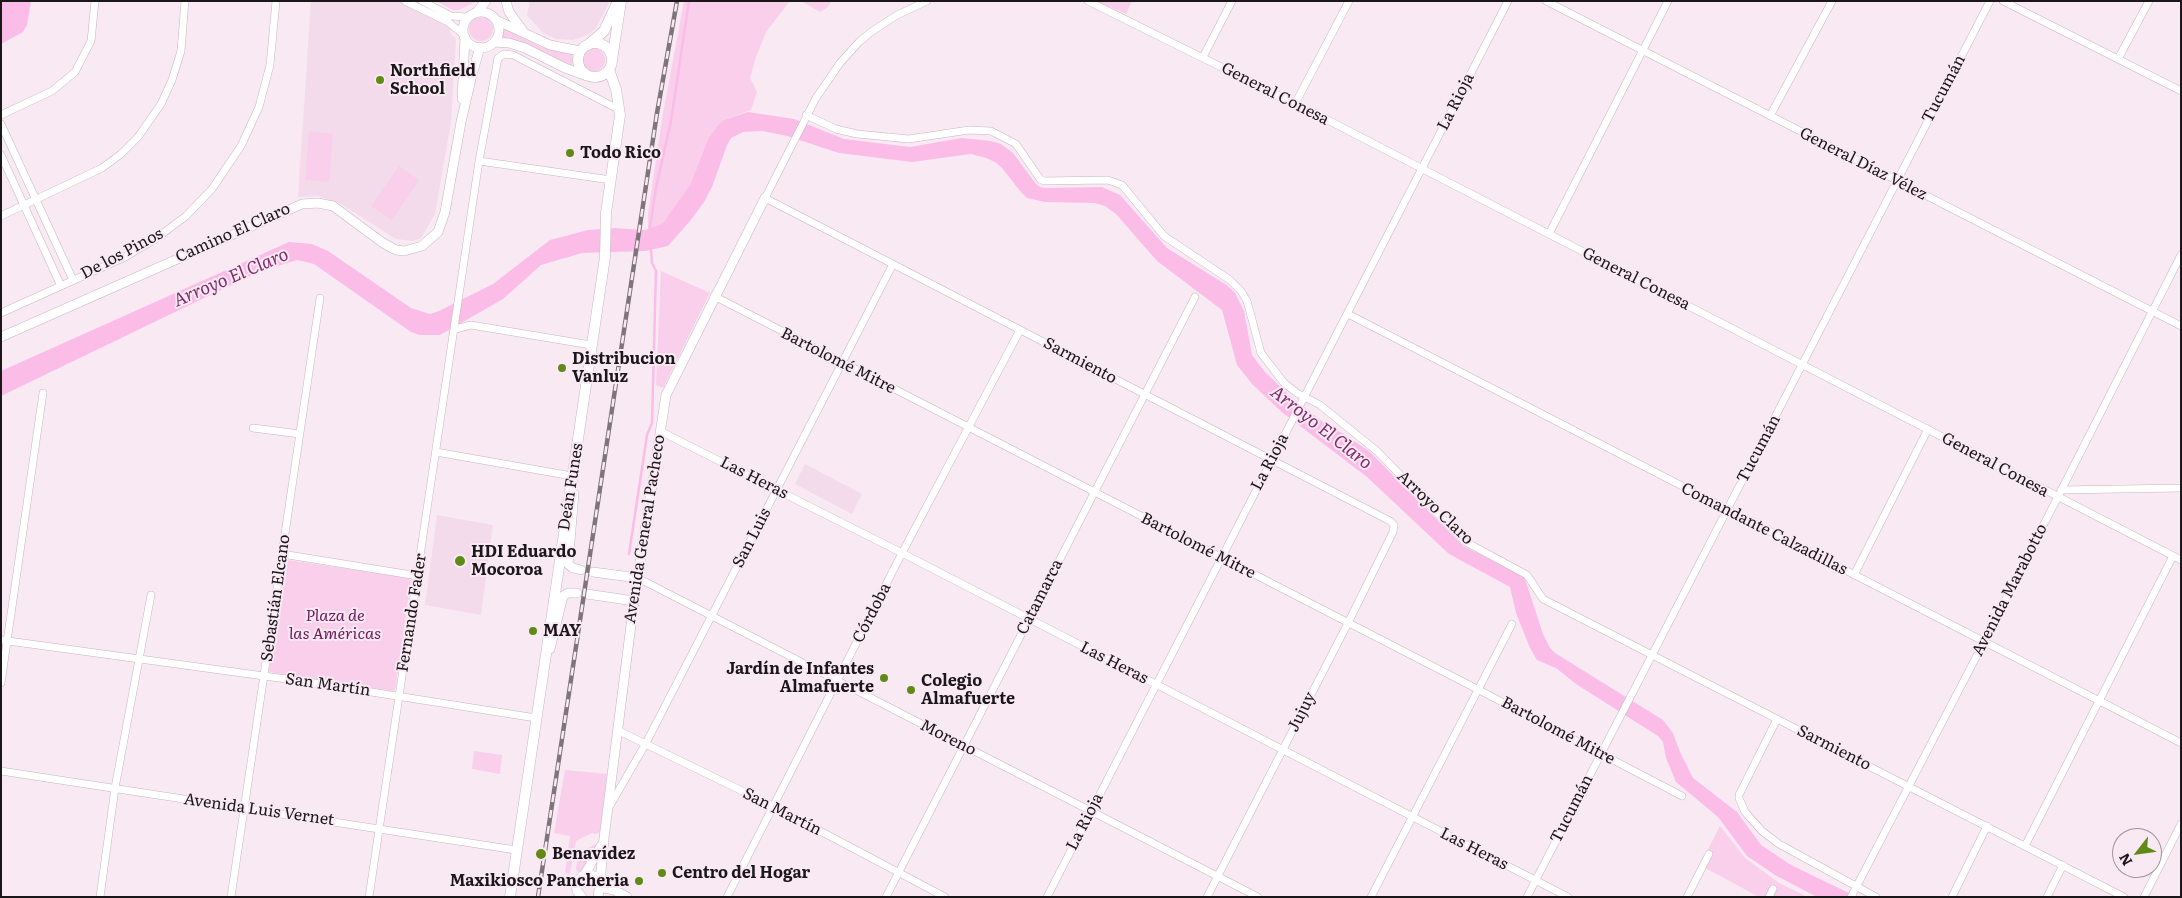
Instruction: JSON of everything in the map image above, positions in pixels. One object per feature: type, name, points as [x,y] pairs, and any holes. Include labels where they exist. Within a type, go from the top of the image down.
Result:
[{"type":"main road","points":[[617,1],[604,31],[583,49],[578,57],[580,68],[610,87],[619,108]]},
{"type":"main road","points":[[591,76],[600,77],[610,65],[621,1]]},
{"type":"main road","points":[[583,49],[596,44],[605,47],[609,51],[610,65]]},
{"type":"main road","name":"Deán Funes","points":[[510,897],[604,257],[619,108],[610,65]]},
{"type":"street","points":[[1,115],[52,92],[75,72],[91,41],[95,1]]},
{"type":"street","points":[[1,216],[92,174],[112,161],[130,145],[150,122],[167,94],[178,62],[185,1]]},
{"type":"street","name":"De los Pinos","points":[[1,313],[125,257],[161,236],[195,207],[223,175],[249,132],[264,90],[270,65],[276,1]]},
{"type":"street","points":[[405,1],[448,22],[471,44],[480,47],[486,47],[494,42],[499,31],[496,20]]},
{"type":"street","points":[[422,1],[456,18],[489,14],[496,20],[550,45],[583,49]]},
{"type":"street","points":[[464,36],[464,26],[486,1]]},
{"type":"street","points":[[506,1],[509,12],[526,34]]},
{"type":"street","points":[[765,198],[826,82],[859,42],[897,16],[927,1]]},
{"type":"street","name":"General Conesa","points":[[1088,1],[1422,168],[1928,429],[2057,498],[2181,560]]},
{"type":"street","points":[[1203,58],[1232,1]]},
{"type":"street","points":[[1295,104],[1349,1]]},
{"type":"street","name":"La Rioja","points":[[1047,897],[1220,557],[1304,399],[1508,1]]},
{"type":"street","name":"General Díaz Vélez","points":[[1546,1],[2181,326]]},
{"type":"street","points":[[1550,234],[1668,1]]},
{"type":"street","points":[[1770,116],[1832,1]]},
{"type":"street","name":"Tucumán","points":[[1528,897],[1630,694],[1803,365],[1896,180],[1990,1]]},
{"type":"street","points":[[2003,1],[2181,91]]},
{"type":"street","points":[[2118,59],[2149,1]]},
{"type":"street","name":"Camino El Claro","points":[[461,122],[464,36]]},
{"type":"street","points":[[494,42],[509,43],[525,48],[565,68],[591,76]]},
{"type":"street","name":"Camino El Claro","points":[[1,337],[302,204],[318,203],[333,206],[383,243],[396,250],[404,251],[422,246],[433,238],[441,225],[461,122],[480,47]]},
{"type":"street","points":[[611,180],[480,162],[497,62],[501,56],[513,55],[619,108]]},
{"type":"street","name":"Arroyo Claro","points":[[806,118],[836,129],[857,134],[899,138],[920,138],[969,130],[990,131],[1016,144],[1040,179],[1044,181],[1116,182],[1127,190],[1164,236],[1230,280],[1241,291],[1246,301],[1261,353],[1284,382],[1304,399],[1320,405],[1378,452],[1464,541],[1520,570],[1527,575],[1544,598]]},
{"type":"street","points":[[1,124],[73,280]]},
{"type":"street","points":[[1,155],[61,286]]},
{"type":"street","name":"Fernando Fader","points":[[369,897],[480,162]]},
{"type":"street","name":"Sarmiento","points":[[765,198],[1390,521],[1394,526]]},
{"type":"street","name":"Avenida General Pacheco","points":[[599,891],[607,810],[634,601],[660,431],[669,385],[765,198]]},
{"type":"street","name":"Avenida Marabotto","points":[[1854,891],[1984,642],[2181,256]]},
{"type":"street","name":"San Luis","points":[[607,810],[614,801],[646,743],[893,264]]},
{"type":"street","name":"Bartolomé Mitre","points":[[714,296],[1682,796]]},
{"type":"street","name":"Catamarca","points":[[886,897],[1195,297]]},
{"type":"street","name":"Sebastián Elcano","points":[[231,897],[320,298]]},
{"type":"street","name":"Comandante Calzadillas","points":[[1348,314],[2098,702],[2181,743]]},
{"type":"street","points":[[455,329],[471,325],[591,345]]},
{"type":"street","name":"Córdoba","points":[[727,897],[902,553],[1020,330]]},
{"type":"street","points":[[1,683],[5,641],[43,392]]},
{"type":"street","points":[[254,428],[300,434]]},
{"type":"street","points":[[1854,576],[1928,429]]},
{"type":"street","name":"Las Heras","points":[[660,431],[902,553],[1028,620],[1283,748],[1568,897]]},
{"type":"street","points":[[436,452],[572,476],[574,485],[568,564],[573,568],[581,570]]},
{"type":"street","points":[[2061,490],[2181,488]]},
{"type":"street","name":"Jujuy","points":[[1207,897],[1348,622],[1392,534],[1394,526]]},
{"type":"street","points":[[282,554],[418,576]]},
{"type":"street","points":[[2025,846],[2173,556]]},
{"type":"street","points":[[592,572],[638,578]]},
{"type":"street","name":"Moreno","points":[[638,578],[1258,897]]},
{"type":"street","points":[[545,651],[551,647],[564,596],[568,593],[577,593]]},
{"type":"street","points":[[587,594],[634,601]]},
{"type":"street","points":[[100,897],[115,788],[150,595]]},
{"type":"street","name":"Sarmiento","points":[[1544,598],[2124,897]]},
{"type":"street","points":[[1371,897],[1480,690],[1512,624]]},
{"type":"street","name":"San Martín","points":[[5,641],[399,695],[536,718]]},
{"type":"street","points":[[1777,719],[1739,798],[1745,812],[1752,821],[1779,844],[1854,891],[1876,897]]},
{"type":"street","name":"San Martín","points":[[617,730],[773,806],[946,897]]},
{"type":"street","name":"Avenida Luis Vernet","points":[[1,772],[516,850]]},
{"type":"street","points":[[2144,897],[2181,824]]},
{"type":"street","points":[[1952,897],[1988,826]]},
{"type":"street","points":[[582,897],[577,891],[576,883],[585,874],[604,838]]},
{"type":"street","points":[[1687,897],[1709,854]]},
{"type":"street","points":[[2047,897],[2063,865]]},
{"type":"street","points":[[585,874],[592,875],[599,891],[614,890],[628,897]]},
{"type":"street","points":[[1769,897],[1773,888]]},
{"type":"shaded area","name":"Northfield School","points":[[311,1],[401,1],[451,27],[450,33],[456,39],[451,122],[435,214],[421,238],[413,241],[396,239],[341,204],[318,196],[298,197]]},
{"type":"shaded area","points":[[530,1],[610,1],[596,28],[590,34],[573,40],[556,39],[542,32],[527,15]]},
{"type":"shaded area","points":[[805,464],[862,494],[852,514],[795,484]]},
{"type":"shaded area","name":"HDI Eduardo Mocoroa","points":[[437,515],[493,525],[481,615],[425,605]]},
{"type":"green space","points":[[436,1],[477,1],[459,10],[453,10]]},
{"type":"green space","points":[[684,1],[790,1],[766,32],[756,57],[750,78],[757,92],[751,110],[724,120],[718,125],[708,139],[690,185],[679,203],[663,223],[648,229],[648,214],[662,119]]},
{"type":"green space","points":[[801,1],[831,1],[828,7],[820,12]]},
{"type":"green space","points":[[1096,1],[1132,1],[1126,14]]},
{"type":"green space","points":[[481,17],[486,18],[492,24],[492,34],[486,40],[481,41],[476,40],[470,34],[469,29],[470,24],[476,18]]},
{"type":"green space","points":[[503,28],[541,47],[575,54],[572,66],[534,47],[501,37]]},
{"type":"green space","points":[[593,48],[601,52],[605,60],[601,68],[593,72],[585,68],[581,60],[585,52]]},
{"type":"green space","points":[[309,131],[333,134],[329,182],[305,180]]},
{"type":"green space","points":[[399,166],[419,180],[392,220],[371,206]]},
{"type":"green space","points":[[661,271],[710,293],[663,388],[656,385]]},
{"type":"green space","name":"Plaza de las Américas","points":[[288,560],[411,580],[395,690],[269,671],[284,563]]},
{"type":"green space","points":[[474,751],[502,755],[500,774],[472,769]]},
{"type":"green space","points":[[565,770],[607,774],[600,832],[592,833],[576,841],[570,874],[565,873],[570,836],[554,833]]},
{"type":"green space","points":[[1720,826],[1745,858],[1779,883],[1808,897],[1759,897],[1700,865]]},
{"type":"green space","points":[[594,845],[597,846],[587,867],[578,872],[576,870],[579,853]]},
{"type":"water","points":[[1,1],[31,1],[27,25],[23,32],[1,44]]},
{"type":"water","name":"Arroyo El Claro","points":[[748,112],[794,119],[844,139],[910,147],[962,138],[991,141],[1001,144],[1013,153],[1040,187],[1102,187],[1120,195],[1167,248],[1228,286],[1235,293],[1244,311],[1252,355],[1265,372],[1289,395],[1329,427],[1342,433],[1369,451],[1463,546],[1520,574],[1525,579],[1543,634],[1550,648],[1555,653],[1663,720],[1673,733],[1693,778],[1737,812],[1761,845],[1791,865],[1857,897],[1817,897],[1775,875],[1747,856],[1718,817],[1676,782],[1666,758],[1663,742],[1658,736],[1576,684],[1556,668],[1537,660],[1516,613],[1510,587],[1449,554],[1367,477],[1283,413],[1253,385],[1237,365],[1222,310],[1157,261],[1116,214],[1105,206],[1095,203],[1045,202],[1027,198],[1002,168],[986,158],[971,154],[912,162],[839,153],[787,136],[762,131],[743,132],[731,138],[712,187],[704,202],[668,246],[645,251],[582,253],[541,265],[503,299],[440,335],[419,335],[411,332],[314,264],[297,260],[258,272],[1,396],[1,371],[289,242],[312,244],[328,251],[411,308],[430,314],[439,311],[493,284],[550,240],[588,230],[615,228],[645,230],[663,223],[690,185],[708,139],[718,125],[724,120]]},
{"type":"waterway","points":[[650,228],[656,188],[671,121],[689,1]]},
{"type":"waterway","points":[[629,554],[647,435],[652,423],[656,271],[652,263],[651,250]]},
{"type":"railway","points":[[538,897],[657,113],[677,1]]},
{"type":"place","name":"Northfield School","points":[[380,80]]},
{"type":"place","name":"Todo Rico","points":[[570,153]]},
{"type":"place","name":"Distribucion Vanluz","points":[[562,368]]},
{"type":"place","name":"HDI Eduardo Mocoroa","points":[[460,561]]},
{"type":"place","name":"MAY","points":[[533,631]]},
{"type":"place","name":"Jardín de Infantes Almafuerte","points":[[884,678]]},
{"type":"place","name":"Colegio Almafuerte","points":[[911,690]]},
{"type":"place","name":"Benavídez","points":[[541,854]]},
{"type":"place","name":"Centro del Hogar","points":[[662,873]]},
{"type":"place","name":"Maxikiosco Pancheria","points":[[639,881]]}]
